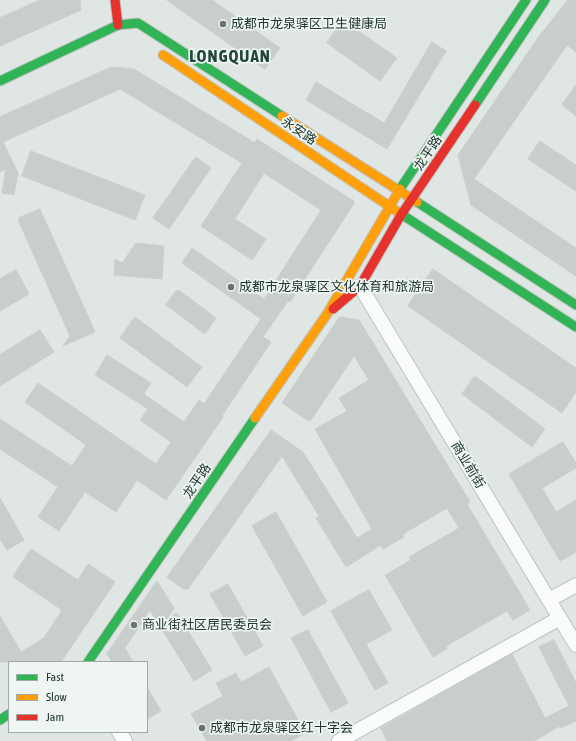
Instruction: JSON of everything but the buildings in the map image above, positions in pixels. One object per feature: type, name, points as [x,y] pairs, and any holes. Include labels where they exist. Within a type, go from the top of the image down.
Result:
[{"type":"street","points":[[115,0],[118,25],[131,34]]},
{"type":"street","name":"龙平路","points":[[89,661],[327,314],[388,206],[526,0]]},
{"type":"street","name":"龙平路","points":[[327,314],[360,286],[401,215],[545,0]]},
{"type":"street","points":[[0,81],[118,25],[138,23],[576,305]]},
{"type":"street","name":"永安路","points":[[157,52],[401,215],[576,327]]},
{"type":"street","name":"商业前街","points":[[360,286],[576,645]]},
{"type":"street","points":[[549,600],[576,585]]},
{"type":"street","points":[[339,741],[560,618]]},
{"type":"traffic: fast","points":[[400,189],[526,0]]},
{"type":"traffic: fast","points":[[475,105],[545,0]]},
{"type":"traffic: fast","points":[[0,81],[118,25],[138,23],[282,116]]},
{"type":"traffic: fast","points":[[417,202],[576,305]]},
{"type":"traffic: fast","points":[[401,214],[576,327]]},
{"type":"traffic: fast","points":[[89,661],[255,418]]},
{"type":"traffic: fast","points":[[0,720],[8,715]]},
{"type":"traffic: slow","points":[[163,55],[401,214]]},
{"type":"traffic: slow","points":[[282,116],[417,202]]},
{"type":"traffic: slow","points":[[255,418],[327,314],[400,189]]},
{"type":"traffic: jam","points":[[115,0],[118,25]]},
{"type":"traffic: jam","points":[[333,309],[360,286],[401,215],[475,105]]},
{"type":"place","name":"成都市龙泉驿区卫生健康局","points":[[223,24]]},
{"type":"place","name":"成都市龙泉驿区文化体育和旅游局","points":[[231,287]]},
{"type":"place","name":"商业街社区居民委员会","points":[[134,625]]},
{"type":"place","name":"成都市龙泉驿区红十字会","points":[[202,728]]},
{"type":"district","name":"LONGQUAN","points":[[230,57]]}]
